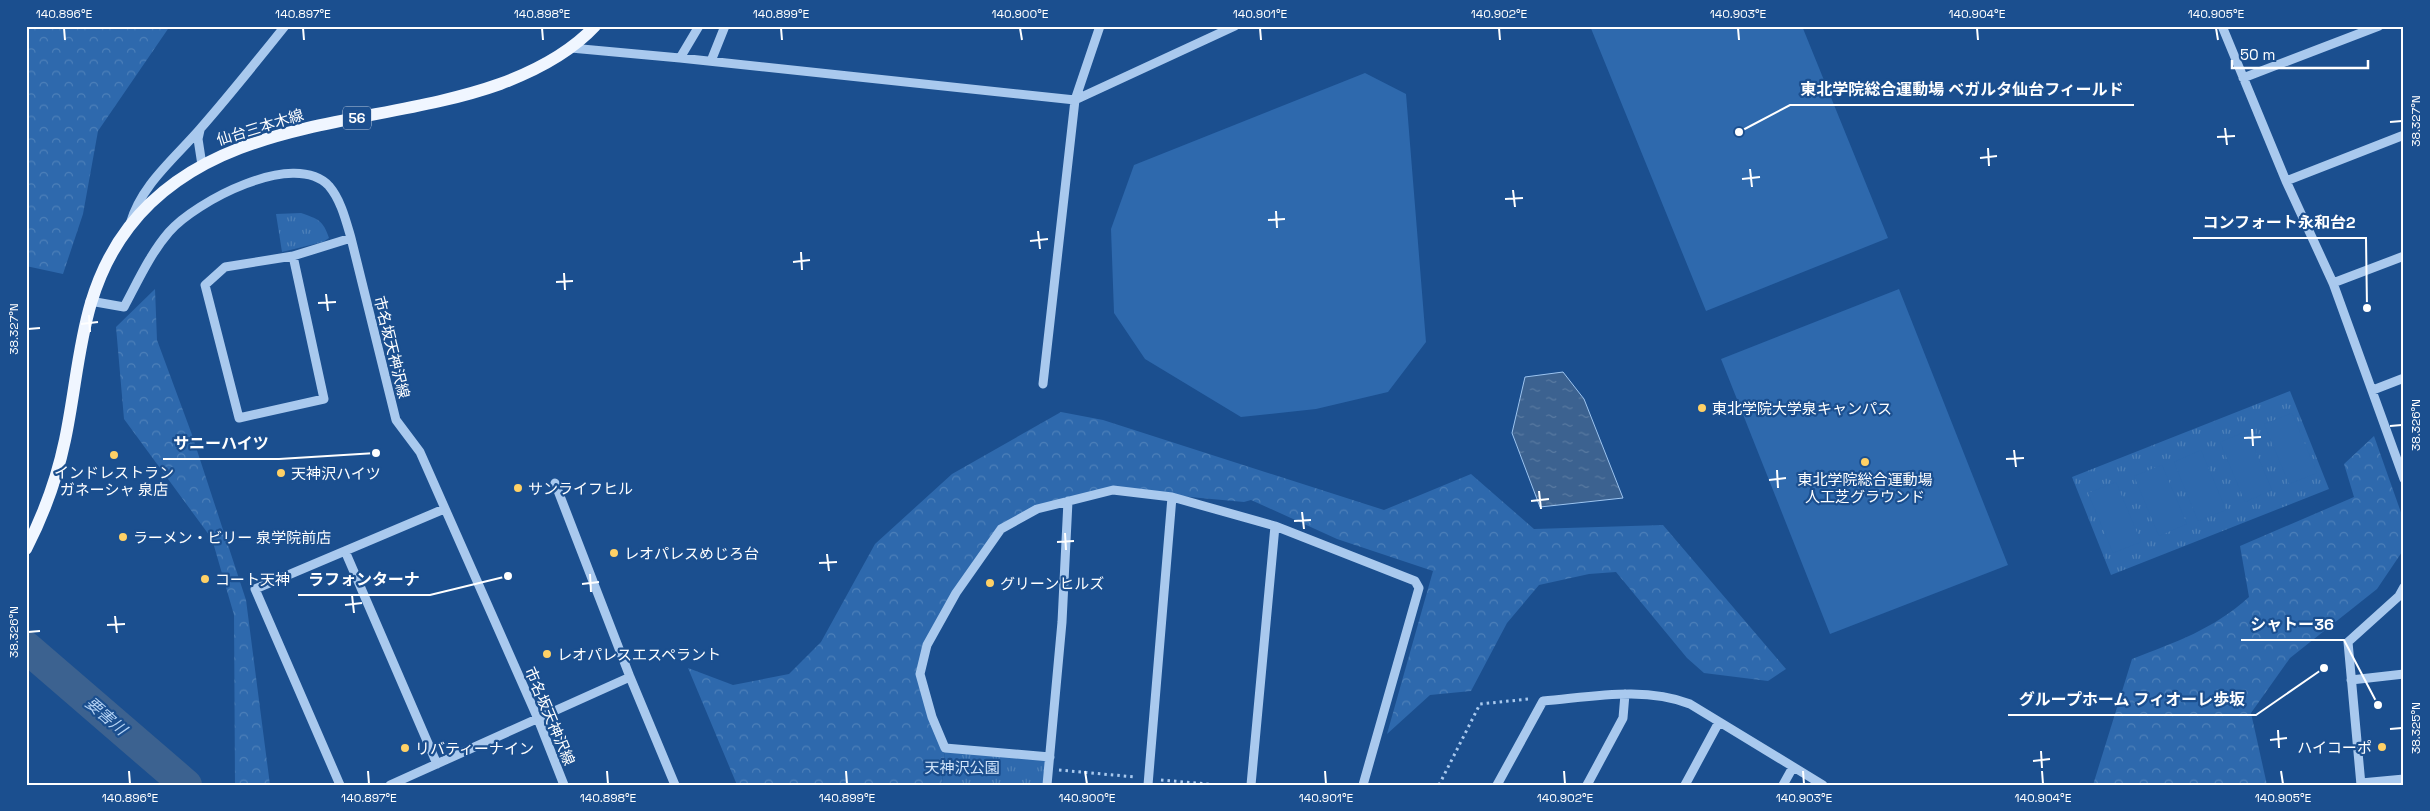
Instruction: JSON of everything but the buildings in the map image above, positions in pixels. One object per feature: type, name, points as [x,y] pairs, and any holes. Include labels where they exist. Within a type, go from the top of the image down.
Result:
[{"type":"main road","name":"仙台三本木線","points":[[26,550],[53,489],[65,439],[76,366],[90,301],[104,264],[129,226],[164,191],[202,165],[229,151],[336,122],[435,103],[477,92],[525,75],[571,48],[595,26]]},
{"type":"street","points":[[129,226],[135,206],[148,188],[200,129],[285,26]]},
{"type":"street","points":[[680,58],[699,26]]},
{"type":"street","points":[[711,61],[725,26]]},
{"type":"street","points":[[1043,384],[1075,100],[1100,26]]},
{"type":"street","points":[[571,48],[1075,100],[1235,26]]},
{"type":"street","points":[[2222,26],[2286,181],[2333,283],[2404,480]]},
{"type":"street","points":[[2243,78],[2378,26]]},
{"type":"street","points":[[200,129],[198,139],[202,165]]},
{"type":"street","points":[[2286,181],[2404,136]]},
{"type":"street","name":"市名坂天神沢線","points":[[90,301],[124,307],[154,251],[170,231],[190,212],[222,193],[260,179],[293,174],[313,176],[328,185],[343,209],[396,420],[420,452],[538,720],[564,785]]},
{"type":"street","points":[[293,256],[324,399],[239,418],[205,285],[225,267],[293,256],[351,238]]},
{"type":"street","points":[[2333,283],[2404,256]]},
{"type":"street","points":[[2373,390],[2404,378]]},
{"type":"street","points":[[555,483],[674,785]]},
{"type":"street","points":[[1050,757],[945,748],[932,716],[920,674],[927,645],[956,593],[1001,529],[1037,509],[1114,490],[1172,497],[1274,526],[1416,581],[1420,588],[1363,785]]},
{"type":"street","points":[[1148,785],[1172,497]]},
{"type":"street","points":[[1048,785],[1062,622],[1068,501]]},
{"type":"street","points":[[340,785],[255,589],[444,509]]},
{"type":"street","points":[[1252,785],[1274,526]]},
{"type":"street","points":[[345,551],[437,764]]},
{"type":"street","points":[[2404,587],[2399,596],[2348,642],[2361,784],[2404,779]]},
{"type":"street","points":[[2351,680],[2404,674]]},
{"type":"street","points":[[390,785],[630,677]]},
{"type":"street","points":[[1497,785],[1543,701],[1642,693],[1680,700],[1823,785]]},
{"type":"street","points":[[1587,785],[1623,718],[1625,694]]},
{"type":"street","points":[[1685,785],[1719,722]]},
{"type":"street","points":[[1783,785],[1793,767]]},
{"type":"path","points":[[1439,785],[1480,704],[1533,699],[1543,701]]},
{"type":"green space","points":[[26,26],[170,26],[98,131],[83,214],[63,274],[26,266]]},
{"type":"green space","points":[[1590,26],[1802,26],[1888,238],[1706,311]]},
{"type":"green space","points":[[1365,73],[1406,94],[1426,342],[1388,392],[1316,409],[1241,417],[1145,359],[1114,313],[1111,229],[1134,165]]},
{"type":"green space","points":[[301,213],[319,221],[329,238],[323,242],[282,252],[276,214]]},
{"type":"green space","points":[[155,289],[157,340],[191,432],[246,600],[270,785],[235,785],[234,615],[212,539],[124,419],[116,327]]},
{"type":"green space","name":"東北学院総合運動場 人工芝グラウンド","points":[[1899,289],[2008,565],[1830,634],[1721,359]]},
{"type":"green space","points":[[2290,391],[2329,489],[2111,575],[2072,477]]},
{"type":"green space","points":[[1061,412],[1103,420],[1384,510],[1471,474],[1534,529],[1663,525],[1786,669],[1768,681],[1704,673],[1687,658],[1616,572],[1589,574],[1539,585],[1507,623],[1471,691],[1430,695],[1387,734],[1433,571],[1337,539],[1251,500],[1244,502],[1114,490],[1037,509],[1001,529],[927,645],[920,674],[945,748],[942,785],[737,785],[688,668],[733,685],[789,674],[821,642],[875,544],[952,474]]},
{"type":"green space","points":[[2292,413],[2317,473],[2289,484],[2264,424]]},
{"type":"green space","points":[[2247,431],[2272,490],[2245,502],[2220,442]]},
{"type":"green space","points":[[2374,436],[2404,521],[2404,549],[2377,589],[2290,658],[2251,713],[2267,785],[2093,785],[2132,659],[2194,634],[2222,618],[2249,597],[2240,546],[2354,497],[2344,464]]},
{"type":"green space","points":[[2201,450],[2226,510],[2198,521],[2174,462]]},
{"type":"green space","points":[[2162,465],[2187,524],[2159,536],[2134,476]]},
{"type":"green space","points":[[2116,482],[2141,542],[2113,553],[2088,493]]},
{"type":"green space","name":"天神沢公園","points":[[945,748],[1050,757],[1047,785],[942,785]]},
{"type":"water","points":[[1563,372],[1584,399],[1623,498],[1540,507],[1512,433],[1525,377]]},
{"type":"waterway","name":"要害川","points":[[26,647],[186,785]]},
{"type":"place","name":"東北学院総合運動場 ベガルタ仙台フィールド","points":[[1739,132]]},
{"type":"place","name":"コンフォート永和台2","points":[[2367,308]]},
{"type":"place","name":"東北学院大学泉キャンパス","points":[[1702,408]]},
{"type":"place","name":"サニーハイツ","points":[[376,453]]},
{"type":"place","name":"インドレストラン ガネーシャ 泉店","points":[[114,455]]},
{"type":"place","name":"東北学院総合運動場 人工芝グラウンド","points":[[1865,462]]},
{"type":"place","name":"天神沢ハイツ","points":[[281,473]]},
{"type":"place","name":"サンライフヒル","points":[[518,488]]},
{"type":"place","name":"ラーメン・ビリー 泉学院前店","points":[[123,537]]},
{"type":"place","name":"レオパレスめじろ台","points":[[614,553]]},
{"type":"place","name":"ラフォンターナ","points":[[508,576]]},
{"type":"place","name":"コート天神","points":[[205,579]]},
{"type":"place","name":"グリーンヒルズ","points":[[990,583]]},
{"type":"place","name":"レオパレスエスペラント","points":[[547,654]]},
{"type":"place","name":"グループホーム フィオーレ歩坂","points":[[2324,668]]},
{"type":"place","name":"シャトー36","points":[[2378,705]]},
{"type":"place","name":"ハイコーポ","points":[[2382,747]]},
{"type":"place","name":"リバティーナイン","points":[[405,748]]}]
